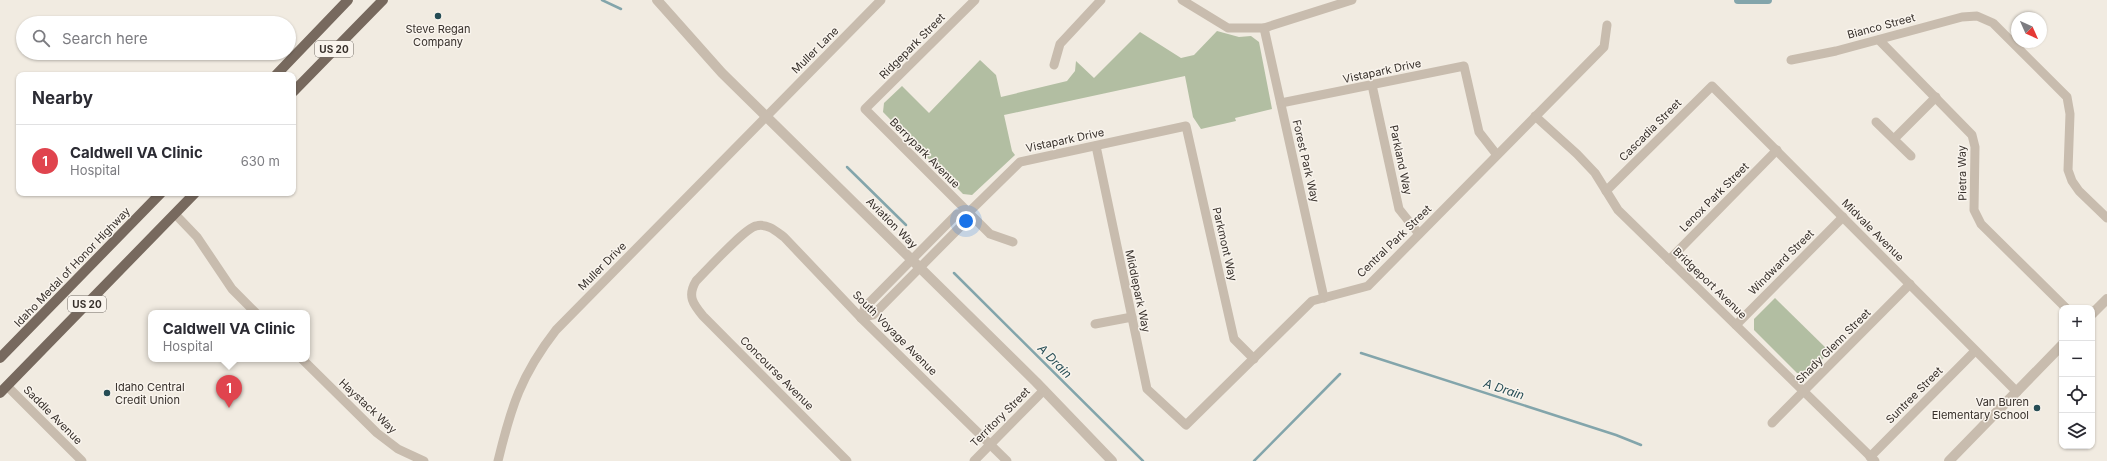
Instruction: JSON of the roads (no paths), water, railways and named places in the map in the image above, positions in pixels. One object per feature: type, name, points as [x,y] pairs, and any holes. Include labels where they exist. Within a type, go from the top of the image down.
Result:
[{"type":"main road","name":"US 20","points":[[296,54],[348,0]]},
{"type":"main road","name":"US 20","points":[[296,89],[382,0]]},
{"type":"main road","points":[[287,72],[318,31]]},
{"type":"main road","name":"US 20","points":[[279,72],[290,60]]},
{"type":"main road","name":"Idaho Medal of Honor Highway","points":[[0,358],[158,196]]},
{"type":"main road","name":"US 20","points":[[3,389],[193,196]]},
{"type":"street","name":"Aviation Way","points":[[657,0],[722,73],[1044,390],[1112,461]]},
{"type":"street","name":"Muller Lane","points":[[766,116],[881,0]]},
{"type":"street","name":"Ridgepark Street","points":[[866,109],[975,0]]},
{"type":"street","points":[[1054,65],[1060,44],[1102,0]]},
{"type":"street","points":[[1182,0],[1228,28],[1264,28],[1352,0]]},
{"type":"street","name":"Bianco Street","points":[[1791,60],[1836,51],[1962,17],[1977,16],[1993,23],[2067,97],[2070,114],[2068,170],[2072,181],[2079,191],[2107,218]]},
{"type":"street","name":"Central Park Street","points":[[1186,425],[1312,301],[1368,286],[1604,47],[1607,25]]},
{"type":"street","name":"Forest Park Way","points":[[1264,28],[1324,298]]},
{"type":"street","name":"Pietra Way","points":[[1879,40],[1972,135],[1975,147],[1974,210],[1981,224],[2063,305]]},
{"type":"street","name":"Vistapark Drive","points":[[1281,103],[1464,66],[1479,132],[1497,155]]},
{"type":"street","name":"Parkland Way","points":[[1372,85],[1399,209],[1419,234]]},
{"type":"street","name":"Midvale Avenue","points":[[1712,86],[2017,392]]},
{"type":"street","name":"Cascadia Street","points":[[1606,191],[1712,86]]},
{"type":"street","points":[[1894,139],[1936,97]]},
{"type":"street","name":"Berrypark Avenue","points":[[866,109],[990,234],[1013,242]]},
{"type":"street","name":"Muller Drive","points":[[498,461],[508,418],[519,388],[536,355],[551,336],[766,116]]},
{"type":"street","name":"Bridgeport Avenue","points":[[1535,116],[1577,154],[1595,173],[1618,210],[1873,459]]},
{"type":"street","points":[[1876,122],[1911,156]]},
{"type":"street","name":"Vistapark Drive","points":[[861,318],[873,315],[966,222],[968,213],[1020,162],[1186,126]]},
{"type":"street","name":"Parkmont Way","points":[[1186,126],[1234,339],[1254,359]]},
{"type":"street","name":"Middlepark Way","points":[[1096,146],[1147,389],[1186,425]]},
{"type":"street","name":"Lenox Park Street","points":[[1669,260],[1777,150]]},
{"type":"street","name":"Vistapark Drive","points":[[861,318],[865,308],[957,214],[968,213]]},
{"type":"street","points":[[175,214],[197,237],[232,289],[253,310]]},
{"type":"street","name":"Windward Street","points":[[1736,325],[1843,217]]},
{"type":"street","name":"South Voyage Avenue","points":[[691,300],[692,289],[696,281],[750,228],[765,226],[774,229],[861,318],[1007,461]]},
{"type":"street","name":"Shady Glenn Street","points":[[1772,423],[1910,284]]},
{"type":"street","points":[[2095,311],[2107,299]]},
{"type":"street","name":"Concourse Avenue","points":[[691,300],[703,316],[847,461]]},
{"type":"street","points":[[1094,324],[1132,317]]},
{"type":"street","points":[[1949,461],[2059,348]]},
{"type":"street","name":"Suntree Street","points":[[1873,459],[1975,351]]},
{"type":"street","name":"Haystack Way","points":[[305,362],[376,433],[398,449],[424,461]]},
{"type":"street","name":"Saddle Avenue","points":[[3,389],[82,461]]},
{"type":"street","name":"Territory Street","points":[[974,461],[1044,390]]},
{"type":"waterway","name":"A Drain","points":[[602,0],[621,9]]},
{"type":"waterway","points":[[1738,0],[1768,0]]},
{"type":"waterway","name":"A Drain","points":[[847,167],[906,225]]},
{"type":"waterway","name":"A Drain","points":[[954,273],[1143,461]]},
{"type":"waterway","name":"A Drain","points":[[1361,353],[1616,435],[1641,445]]},
{"type":"waterway","name":"A Drain","points":[[1254,461],[1340,374]]},
{"type":"place","name":"Steve Regan Company","points":[[438,16]]},
{"type":"place","name":"Idaho Central Credit Union","points":[[107,393]]},
{"type":"place","name":"Caldwell VA Clinic","points":[[229,408]]},
{"type":"place","name":"Van Buren Elementary School","points":[[2037,408]]}]
